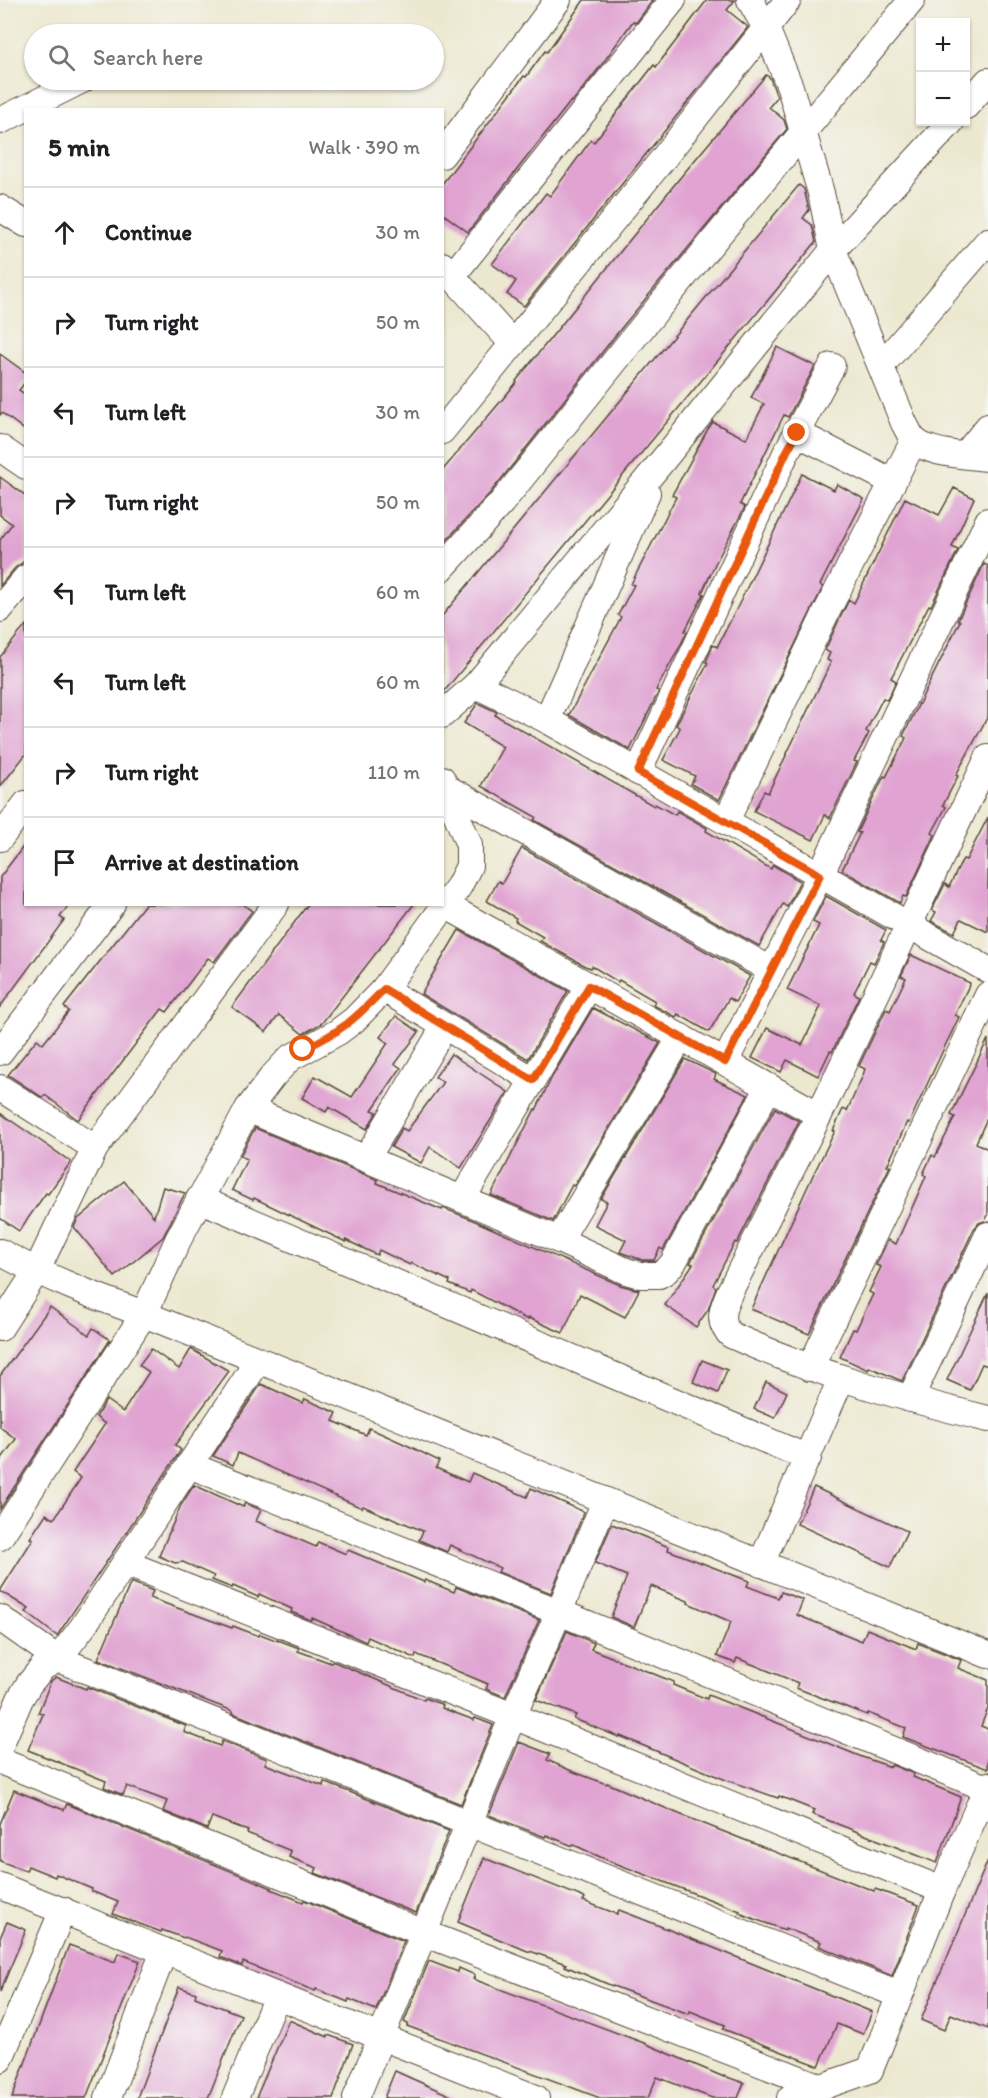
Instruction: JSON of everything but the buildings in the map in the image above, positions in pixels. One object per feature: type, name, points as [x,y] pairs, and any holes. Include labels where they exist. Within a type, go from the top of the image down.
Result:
[{"type":"street","points":[[444,152],[558,0]]},
{"type":"street","points":[[513,345],[448,270],[673,0]]},
{"type":"street","points":[[750,0],[766,27],[790,87],[821,193],[833,250],[904,423],[914,440],[940,452],[977,456],[988,427]]},
{"type":"street","points":[[444,429],[788,0]]},
{"type":"street","points":[[444,566],[502,502],[634,336],[912,0]]},
{"type":"street","points":[[970,101],[988,81]]},
{"type":"street","points":[[26,108],[61,90]]},
{"type":"street","points":[[0,121],[24,109]]},
{"type":"street","points":[[444,713],[476,685],[659,465],[833,250],[947,126]]},
{"type":"street","points":[[0,208],[24,223]]},
{"type":"street","points":[[881,366],[988,241]]},
{"type":"street","points":[[638,772],[787,451],[832,366]]},
{"type":"street","points":[[797,433],[893,482]]},
{"type":"street","points":[[726,821],[825,615],[914,440]]},
{"type":"street","points":[[0,448],[24,465]]},
{"type":"street","points":[[547,720],[659,465]]},
{"type":"street","points":[[725,1062],[820,875],[988,521]]},
{"type":"street","points":[[0,609],[24,580]]},
{"type":"street","points":[[476,685],[547,720],[988,970]]},
{"type":"street","points":[[988,758],[819,1115],[730,1291],[721,1321],[724,1329],[731,1335],[810,1368],[910,1399],[988,1419]]},
{"type":"street","points":[[445,784],[771,970]]},
{"type":"street","points":[[0,1537],[144,1314],[178,1240],[248,1109],[290,1058],[338,1032],[354,1020],[384,989],[445,906],[464,876],[469,866],[469,845],[445,784]]},
{"type":"street","points":[[0,838],[24,807]]},
{"type":"street","points":[[0,1052],[110,906]]},
{"type":"street","points":[[0,1328],[36,1272],[95,1148],[275,906]]},
{"type":"street","points":[[445,906],[819,1115]]},
{"type":"street","points":[[462,1198],[589,986]]},
{"type":"street","points":[[384,989],[533,1080]]},
{"type":"street","points":[[810,1368],[988,995]]},
{"type":"street","points":[[367,1158],[444,1027]]},
{"type":"street","points":[[559,1240],[681,1037]]},
{"type":"street","points":[[248,1109],[462,1198],[626,1271],[640,1275],[659,1275],[666,1271],[680,1251],[769,1087]]},
{"type":"street","points":[[0,1088],[95,1148]]},
{"type":"street","points":[[199,1200],[807,1458]]},
{"type":"street","points":[[910,1399],[988,1235]]},
{"type":"street","points":[[0,1252],[76,1290],[144,1314],[988,1655]]},
{"type":"street","points":[[0,1746],[29,1684],[43,1667],[58,1659],[82,1628],[258,1361]]},
{"type":"street","points":[[761,1564],[841,1379]]},
{"type":"street","points":[[189,1466],[559,1612],[987,1786],[942,1890],[870,2070],[790,2098]]},
{"type":"street","points":[[356,2098],[513,1716],[605,1501]]},
{"type":"street","points":[[125,1563],[513,1716],[942,1890]]},
{"type":"street","points":[[0,1618],[58,1659],[899,1995]]},
{"type":"street","points":[[0,1761],[424,1933],[821,2087]]},
{"type":"street","points":[[0,1886],[381,2037],[486,2089],[536,2098]]},
{"type":"street","points":[[0,2059],[63,1910]]},
{"type":"street","points":[[108,2098],[164,1951]]},
{"type":"street","points":[[235,2098],[277,1996]]},
{"type":"route","points":[[303,1049],[338,1032],[354,1020],[384,989],[533,1080],[589,986],[725,1062],[820,875],[638,772],[797,433]]}]
